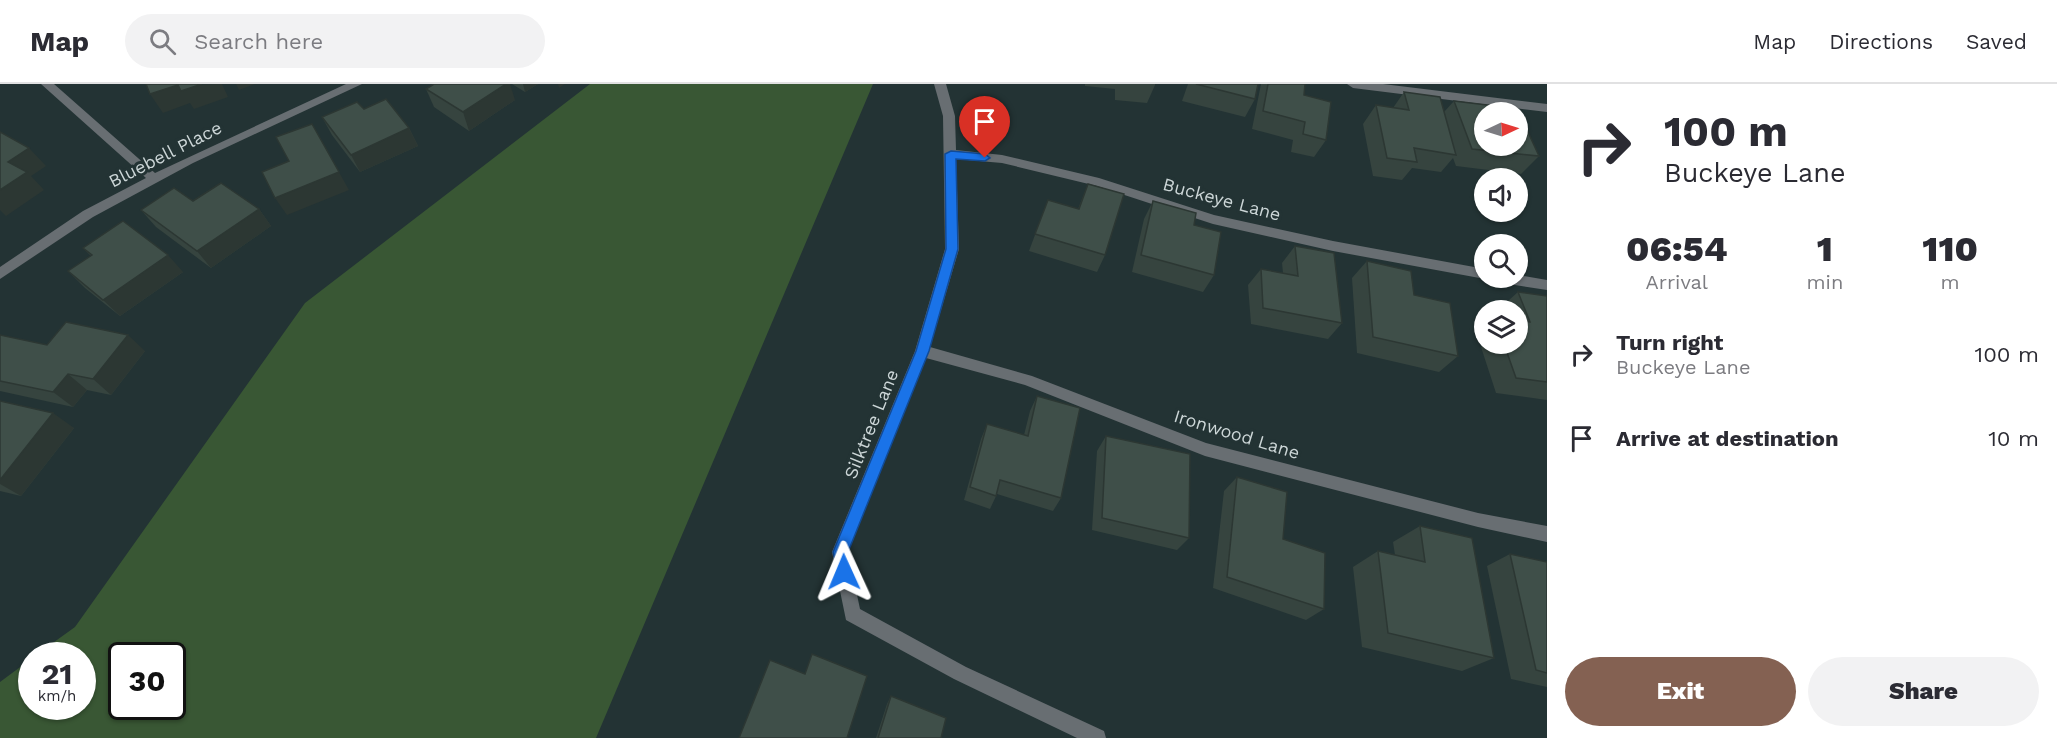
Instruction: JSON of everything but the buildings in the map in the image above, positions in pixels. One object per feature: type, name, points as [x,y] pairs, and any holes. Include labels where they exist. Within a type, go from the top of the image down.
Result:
[{"type":"street","points":[[47,84],[155,179]]},
{"type":"street","name":"Bluebell Place","points":[[0,274],[88,214],[189,160],[356,84]]},
{"type":"street","name":"Silktree Lane","points":[[940,84],[949,116],[952,249],[922,351],[840,552],[852,614],[999,691],[1097,738]]},
{"type":"street","points":[[1353,84],[1442,97],[1547,108]]},
{"type":"street","name":"Buckeye Lane","points":[[951,154],[1012,162],[1099,182],[1213,219],[1333,246],[1474,272]]},
{"type":"street","points":[[1528,282],[1547,285]]},
{"type":"street","name":"Ironwood Lane","points":[[922,351],[1027,380],[1205,449],[1478,520],[1547,534]]},
{"type":"green space","points":[[590,84],[873,84],[596,738],[0,738],[0,682],[18,669],[18,720],[96,720],[96,642],[54,642],[75,627],[305,303]]},
{"type":"route","points":[[844,572],[840,552],[922,351],[952,249],[951,154],[985,158]]}]
